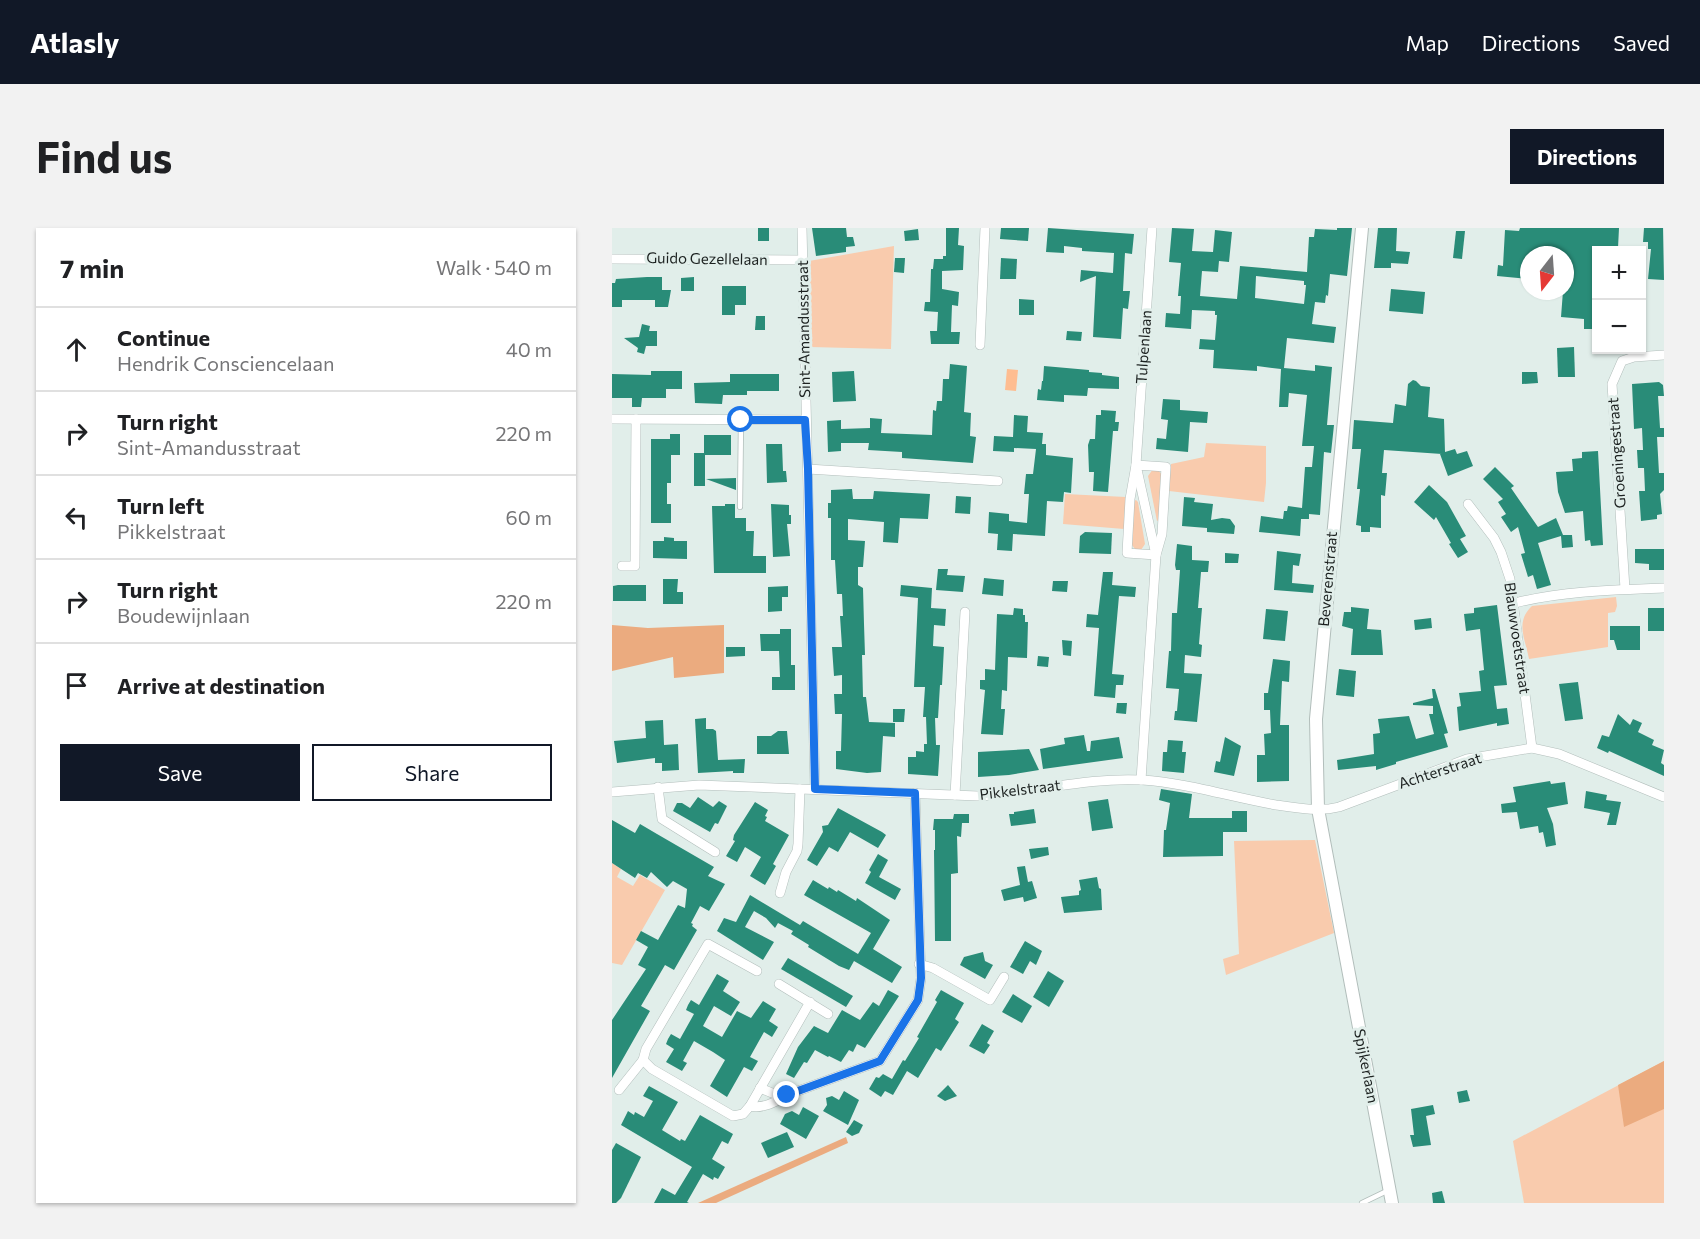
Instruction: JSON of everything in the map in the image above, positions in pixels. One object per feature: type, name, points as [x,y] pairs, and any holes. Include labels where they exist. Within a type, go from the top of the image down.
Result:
[{"type":"street","name":"Sint-Amandusstraat","points":[[802,228],[815,789]]},
{"type":"street","points":[[981,345],[985,228]]},
{"type":"street","name":"Tulpenlaan","points":[[1152,228],[1136,465],[1130,499],[1127,553],[1156,555]]},
{"type":"street","name":"Beverenstraat","points":[[1340,928],[1318,809],[1316,719],[1362,228]]},
{"type":"street","name":"Guido Gezellelaan","points":[[612,259],[802,260]]},
{"type":"street","name":"Groeningestraat","points":[[1625,590],[1612,384],[1622,361],[1634,357],[1664,355]]},
{"type":"street","points":[[612,419],[805,420]]},
{"type":"street","points":[[622,566],[635,566],[636,419]]},
{"type":"street","name":"Tulpenlaan","points":[[1136,465],[1156,555]]},
{"type":"street","name":"Tulpenlaan","points":[[1136,465],[1166,467],[1162,534],[1156,555],[1141,780]]},
{"type":"street","points":[[808,469],[998,481]]},
{"type":"street","name":"Blauwvoetstraat","points":[[1468,504],[1494,537],[1502,552],[1510,579],[1515,603],[1532,748]]},
{"type":"street","points":[[1515,603],[1533,598],[1664,588]]},
{"type":"street","points":[[956,795],[965,612]]},
{"type":"street","name":"Achterstraat","points":[[1318,809],[1328,810],[1339,807],[1467,759],[1532,748],[1559,754],[1664,796]]},
{"type":"street","name":"Pikkelstraat","points":[[612,792],[699,785],[956,795],[1004,794],[1082,782],[1141,780],[1190,786],[1294,808],[1318,809]]},
{"type":"street","points":[[658,787],[662,819],[714,852]]},
{"type":"street","points":[[780,892],[798,844],[800,789]]},
{"type":"street","points":[[750,1106],[757,1107],[779,1100],[880,1061],[918,1000],[921,978],[915,793]]},
{"type":"street","name":"Spijkerlaan","points":[[1340,928],[1391,1197]]},
{"type":"street","points":[[620,1089],[643,1060],[646,1049],[708,944],[757,971]]},
{"type":"street","points":[[919,964],[933,968],[990,1000],[1004,977]]},
{"type":"street","points":[[779,984],[828,1014]]},
{"type":"street","points":[[643,1060],[652,1069],[733,1116],[743,1114],[750,1106],[810,1002]]},
{"type":"street","points":[[760,1088],[777,1095],[787,1095]]},
{"type":"lane","points":[[740,507],[741,420]]},
{"type":"lane","points":[[1362,1203],[1391,1197]]},
{"type":"shaded area","points":[[894,246],[891,349],[810,347],[809,261]]},
{"type":"shaded area","points":[[1007,369],[1018,370],[1016,391],[1005,390]]},
{"type":"shaded area","points":[[1206,443],[1266,446],[1264,502],[1169,491],[1171,464],[1204,457]]},
{"type":"shaded area","points":[[1153,469],[1162,475],[1159,520],[1157,521],[1148,476]]},
{"type":"shaded area","points":[[1065,494],[1126,497],[1124,529],[1063,524]]},
{"type":"shaded area","points":[[1136,500],[1145,544],[1141,550],[1135,549],[1132,545],[1134,501]]},
{"type":"shaded area","points":[[1616,597],[1615,612],[1608,613],[1608,647],[1529,659],[1523,624],[1532,606]]},
{"type":"shaded area","points":[[612,625],[648,628],[724,625],[724,673],[674,678],[673,657],[612,671]]},
{"type":"shaded area","points":[[1315,840],[1334,933],[1226,975],[1223,959],[1239,954],[1234,841]]},
{"type":"shaded area","points":[[612,863],[621,869],[617,877],[633,886],[640,875],[665,890],[622,965],[612,963]]},
{"type":"shaded area","points":[[1664,1061],[1664,1203],[1524,1203],[1513,1141]]},
{"type":"shaded area","points":[[1664,1061],[1664,1109],[1624,1127],[1618,1085]]},
{"type":"shaded area","points":[[846,1137],[848,1143],[716,1203],[698,1203]]},
{"type":"building","points":[[758,228],[769,228],[769,241],[758,241]]},
{"type":"building","points":[[812,228],[846,228],[847,237],[853,237],[855,246],[846,247],[846,252],[816,256]]},
{"type":"building","points":[[946,228],[959,228],[958,245],[964,246],[963,270],[942,271],[942,289],[959,292],[958,306],[952,305],[951,332],[960,332],[959,344],[931,344],[930,331],[937,331],[938,312],[924,311],[925,302],[930,302],[931,269],[933,269],[934,259],[943,259],[943,256],[946,256]]},
{"type":"building","points":[[1001,228],[1029,228],[1028,241],[1000,239]]},
{"type":"building","points":[[1048,228],[1134,234],[1132,254],[1125,253],[1123,291],[1130,291],[1128,309],[1123,308],[1121,339],[1093,337],[1096,276],[1080,282],[1081,270],[1113,273],[1114,253],[1082,251],[1082,248],[1064,246],[1064,253],[1046,252]]},
{"type":"building","points":[[1172,228],[1194,229],[1192,251],[1213,252],[1215,230],[1232,232],[1229,262],[1219,261],[1218,272],[1202,271],[1200,296],[1237,299],[1240,266],[1307,272],[1309,237],[1314,237],[1315,229],[1352,228],[1347,276],[1330,274],[1325,303],[1315,302],[1312,324],[1336,327],[1334,343],[1287,338],[1284,368],[1315,371],[1315,365],[1332,367],[1327,425],[1334,425],[1331,453],[1324,452],[1320,515],[1309,514],[1309,519],[1301,519],[1300,536],[1259,532],[1261,516],[1283,519],[1284,511],[1287,511],[1288,506],[1302,508],[1305,467],[1312,467],[1314,446],[1302,446],[1307,395],[1289,393],[1288,407],[1279,407],[1281,369],[1257,366],[1257,371],[1213,368],[1214,350],[1199,349],[1200,339],[1215,340],[1217,315],[1215,311],[1192,310],[1191,329],[1165,327],[1166,313],[1180,314],[1181,296],[1178,296],[1181,263],[1169,262]],"holes":[[[1256,276],[1304,281],[1306,285],[1304,304],[1255,298]]]},
{"type":"building","points":[[1378,228],[1397,228],[1396,251],[1410,252],[1408,264],[1391,263],[1391,268],[1374,268]]},
{"type":"building","points":[[1520,228],[1619,228],[1618,246],[1592,246],[1592,329],[1584,329],[1584,319],[1561,317],[1562,300],[1574,300],[1574,246],[1520,246],[1520,278],[1497,276],[1498,265],[1503,266],[1505,230],[1519,231]]},
{"type":"building","points":[[1644,228],[1663,228],[1664,280],[1648,279],[1651,249],[1648,249],[1648,242],[1643,242]]},
{"type":"building","points":[[918,229],[919,240],[905,241],[904,231]]},
{"type":"building","points":[[1456,231],[1465,231],[1462,259],[1453,258]]},
{"type":"building","points":[[895,258],[905,258],[904,273],[894,272]]},
{"type":"building","points":[[1001,258],[1017,259],[1016,279],[1000,279]]},
{"type":"building","points":[[662,277],[662,290],[671,290],[668,307],[655,307],[655,300],[622,300],[622,307],[612,307],[612,283],[615,283],[616,279]]},
{"type":"building","points":[[694,277],[694,291],[681,291],[681,278]]},
{"type":"building","points":[[722,286],[746,286],[746,305],[735,305],[735,315],[722,315]]},
{"type":"building","points":[[1391,289],[1425,292],[1423,314],[1389,311]]},
{"type":"building","points":[[1019,299],[1034,300],[1034,315],[1019,315]]},
{"type":"building","points":[[756,316],[765,316],[765,330],[755,330]]},
{"type":"building","points":[[642,324],[650,326],[649,331],[657,331],[657,346],[646,346],[644,354],[637,352],[638,348],[624,338],[639,337]]},
{"type":"building","points":[[1067,331],[1082,332],[1081,341],[1066,340]]},
{"type":"building","points":[[1574,347],[1575,377],[1558,377],[1557,348]]},
{"type":"building","points":[[950,364],[967,366],[964,412],[971,413],[970,436],[976,437],[973,463],[902,458],[902,452],[868,450],[869,443],[841,443],[841,451],[828,452],[827,421],[841,420],[841,429],[870,428],[870,418],[882,419],[881,433],[932,435],[933,410],[936,411],[937,401],[942,401],[943,379],[949,379]]},
{"type":"building","points":[[1044,366],[1089,370],[1089,372],[1119,377],[1119,389],[1088,388],[1087,396],[1064,395],[1064,402],[1037,400],[1038,389],[1041,390],[1043,381]]},
{"type":"building","points":[[651,371],[682,371],[682,389],[666,389],[666,398],[642,398],[641,407],[632,407],[632,398],[612,398],[612,374],[651,375]]},
{"type":"building","points":[[854,371],[856,401],[833,402],[832,372]]},
{"type":"building","points":[[1522,372],[1537,372],[1538,383],[1522,384]]},
{"type":"building","points":[[730,374],[779,374],[779,391],[747,391],[747,395],[723,395],[722,404],[695,403],[694,383],[730,382]]},
{"type":"building","points":[[1413,380],[1421,386],[1430,387],[1428,417],[1444,419],[1445,452],[1455,449],[1457,454],[1467,451],[1473,466],[1448,476],[1440,454],[1442,454],[1384,450],[1382,473],[1387,473],[1385,496],[1381,495],[1381,528],[1370,527],[1370,532],[1361,532],[1361,526],[1356,525],[1361,449],[1352,449],[1354,420],[1393,423],[1395,404],[1406,406],[1408,384]]},
{"type":"building","points":[[1659,382],[1663,385],[1664,396],[1658,396],[1660,428],[1664,428],[1664,437],[1657,437],[1659,473],[1664,473],[1664,490],[1660,494],[1662,514],[1657,515],[1657,519],[1641,521],[1639,491],[1645,491],[1644,468],[1638,468],[1637,450],[1643,450],[1642,428],[1634,429],[1632,384]]},
{"type":"building","points":[[1163,399],[1180,400],[1180,410],[1208,412],[1207,423],[1190,422],[1188,452],[1156,449],[1157,438],[1166,439],[1168,420],[1161,419]]},
{"type":"building","points":[[1101,410],[1116,411],[1115,422],[1119,422],[1118,431],[1113,431],[1108,492],[1093,491],[1094,472],[1089,472],[1088,445],[1090,439],[1095,439],[1096,415],[1101,415]]},
{"type":"building","points":[[1014,415],[1028,416],[1027,432],[1043,433],[1042,444],[1046,444],[1046,455],[1073,458],[1071,493],[1064,492],[1063,502],[1047,501],[1045,536],[1013,534],[1012,551],[997,550],[998,534],[988,533],[989,512],[1009,514],[1009,521],[1027,523],[1029,494],[1024,494],[1026,474],[1033,474],[1036,449],[1014,448],[1014,452],[993,451],[994,436],[1013,437]]},
{"type":"building","points":[[670,434],[680,434],[680,455],[671,455],[671,483],[667,483],[667,504],[671,504],[671,523],[651,523],[651,439],[670,439]]},
{"type":"building","points":[[704,435],[731,435],[731,455],[705,455],[705,486],[694,486],[694,453],[704,453]]},
{"type":"building","points":[[766,444],[782,444],[783,471],[786,471],[787,482],[767,483]]},
{"type":"building","points":[[1598,451],[1603,545],[1591,546],[1590,540],[1585,541],[1583,511],[1565,513],[1558,492],[1556,472],[1573,471],[1572,459],[1582,458],[1582,452]]},
{"type":"building","points":[[1495,467],[1514,486],[1511,488],[1538,527],[1556,518],[1563,535],[1572,535],[1573,547],[1562,548],[1561,536],[1538,543],[1551,585],[1537,589],[1533,575],[1528,577],[1521,554],[1525,553],[1518,527],[1511,532],[1501,517],[1506,514],[1498,502],[1503,499],[1483,479]]},
{"type":"building","points":[[736,478],[736,490],[706,479]]},
{"type":"building","points":[[1429,485],[1447,502],[1466,536],[1460,539],[1468,552],[1458,558],[1436,517],[1434,520],[1414,502]]},
{"type":"building","points":[[852,489],[853,499],[873,499],[874,491],[930,494],[928,519],[900,518],[898,543],[883,542],[884,522],[848,519],[848,540],[865,541],[863,567],[858,567],[858,585],[863,588],[865,655],[862,655],[863,697],[866,697],[869,722],[895,723],[895,737],[883,736],[881,772],[867,773],[836,769],[836,751],[841,751],[842,714],[835,714],[834,694],[842,694],[842,675],[834,676],[832,647],[842,647],[840,616],[843,616],[842,594],[837,594],[835,560],[831,560],[831,518],[828,518],[828,503],[831,503],[831,490]]},
{"type":"building","points":[[956,496],[971,497],[970,514],[955,513]]},
{"type":"building","points":[[1184,497],[1195,498],[1194,502],[1213,504],[1211,520],[1230,519],[1235,526],[1234,534],[1207,532],[1207,528],[1182,526]]},
{"type":"building","points":[[725,504],[735,504],[735,518],[746,518],[746,531],[754,531],[753,556],[766,556],[766,573],[714,573],[712,506],[725,506]]},
{"type":"building","points":[[771,504],[789,505],[791,524],[787,524],[790,556],[773,557]]},
{"type":"building","points":[[1085,532],[1112,533],[1111,554],[1079,553],[1080,536]]},
{"type":"building","points":[[664,537],[674,538],[674,541],[687,541],[687,559],[653,558],[653,541],[664,541]]},
{"type":"building","points":[[1177,544],[1192,546],[1192,560],[1209,561],[1208,572],[1201,572],[1198,608],[1202,608],[1199,644],[1202,645],[1201,657],[1185,655],[1184,673],[1202,674],[1197,722],[1174,720],[1179,689],[1166,688],[1169,651],[1171,651],[1172,613],[1177,613],[1180,570],[1176,570],[1175,565]]},
{"type":"building","points":[[1635,549],[1664,549],[1664,570],[1649,570],[1649,564],[1635,563]]},
{"type":"building","points":[[1277,551],[1301,554],[1299,566],[1293,565],[1292,583],[1314,585],[1313,593],[1274,590]]},
{"type":"building","points":[[1225,553],[1239,554],[1238,563],[1225,563]]},
{"type":"building","points":[[938,569],[948,569],[947,575],[965,576],[963,592],[936,590]]},
{"type":"building","points":[[1103,572],[1113,572],[1112,585],[1136,587],[1135,597],[1119,596],[1112,674],[1124,675],[1123,685],[1116,685],[1115,698],[1094,696],[1099,628],[1086,627],[1087,614],[1098,615]]},
{"type":"building","points":[[984,578],[1004,580],[1003,596],[982,594]]},
{"type":"building","points":[[663,579],[678,579],[677,592],[683,592],[683,604],[663,604]]},
{"type":"building","points":[[1053,581],[1068,581],[1067,592],[1052,591]]},
{"type":"building","points":[[646,585],[646,601],[613,601],[613,586]]},
{"type":"building","points":[[901,585],[932,588],[931,608],[946,609],[945,626],[934,625],[933,646],[944,647],[938,718],[935,718],[936,745],[940,745],[938,776],[908,774],[908,757],[916,757],[916,751],[924,752],[924,744],[927,744],[926,717],[923,717],[925,687],[914,687],[918,598],[900,596]]},
{"type":"building","points":[[788,586],[788,597],[782,597],[782,611],[768,612],[768,587]]},
{"type":"building","points":[[1497,605],[1507,685],[1494,686],[1497,709],[1507,708],[1509,724],[1497,726],[1497,723],[1459,731],[1457,707],[1461,706],[1459,693],[1481,691],[1479,671],[1484,670],[1480,629],[1466,631],[1464,614],[1474,613],[1474,608]]},
{"type":"building","points":[[1351,607],[1369,609],[1367,629],[1381,630],[1383,655],[1351,655],[1353,629],[1342,626],[1344,612],[1351,612]]},
{"type":"building","points":[[1014,608],[1023,609],[1025,622],[1028,622],[1027,658],[1008,657],[1007,691],[1002,690],[1001,709],[1005,709],[1003,735],[981,734],[985,690],[980,689],[980,680],[985,680],[985,669],[995,670],[997,614],[1013,615]]},
{"type":"building","points":[[1648,608],[1664,608],[1664,631],[1648,631]]},
{"type":"building","points":[[1266,609],[1288,611],[1285,641],[1263,639]]},
{"type":"building","points":[[1431,618],[1432,628],[1415,630],[1414,620]]},
{"type":"building","points":[[1610,626],[1640,626],[1640,650],[1617,650],[1614,640],[1610,640]]},
{"type":"building","points":[[780,629],[791,629],[791,665],[795,665],[795,690],[772,690],[772,677],[780,677],[779,651],[761,651],[760,634],[780,634]]},
{"type":"building","points":[[1062,640],[1072,641],[1071,656],[1063,655]]},
{"type":"building","points":[[726,647],[745,647],[745,656],[726,657]]},
{"type":"building","points":[[1038,656],[1049,657],[1048,667],[1037,666]]},
{"type":"building","points":[[1273,659],[1290,661],[1289,682],[1282,681],[1280,725],[1289,725],[1289,781],[1257,782],[1257,755],[1265,755],[1264,734],[1271,733],[1270,710],[1264,710],[1264,693],[1268,693]]},
{"type":"building","points":[[1339,669],[1356,671],[1354,697],[1336,695]]},
{"type":"building","points":[[1578,682],[1583,719],[1565,721],[1559,684]]},
{"type":"building","points":[[1432,689],[1435,689],[1448,733],[1444,734],[1448,747],[1376,770],[1376,766],[1338,770],[1337,760],[1374,754],[1373,734],[1380,733],[1378,719],[1409,716],[1416,739],[1434,734],[1429,714],[1433,714],[1433,706],[1413,705],[1413,703],[1433,698]]},
{"type":"building","points":[[1117,703],[1127,703],[1126,714],[1116,713]]},
{"type":"building","points":[[893,709],[905,709],[904,722],[893,722]]},
{"type":"building","points":[[1618,714],[1630,725],[1633,719],[1642,723],[1638,732],[1654,740],[1652,745],[1664,750],[1661,763],[1664,765],[1664,776],[1609,751],[1608,753],[1597,748],[1602,735],[1609,737]]},
{"type":"building","points":[[706,718],[706,729],[716,731],[718,760],[745,759],[744,773],[733,773],[733,771],[698,773],[695,719]]},
{"type":"building","points":[[663,720],[664,745],[678,744],[679,770],[662,771],[662,763],[655,763],[655,758],[617,763],[614,741],[646,738],[645,721]]},
{"type":"building","points":[[778,731],[787,731],[789,754],[757,754],[757,736],[771,736]]},
{"type":"building","points":[[1084,735],[1087,751],[1090,751],[1091,741],[1119,737],[1123,758],[1043,769],[1040,749],[1065,744],[1064,738]]},
{"type":"building","points":[[1225,737],[1241,746],[1234,776],[1214,772],[1216,761],[1220,762]]},
{"type":"building","points":[[1168,740],[1183,741],[1182,752],[1186,752],[1184,773],[1162,771],[1163,752],[1167,752]]},
{"type":"building","points":[[1029,749],[1039,770],[978,777],[978,752]]},
{"type":"building","points":[[1550,781],[1551,784],[1565,782],[1568,804],[1547,808],[1553,824],[1556,845],[1546,847],[1543,832],[1539,833],[1538,826],[1520,829],[1517,812],[1502,813],[1501,804],[1516,802],[1513,787]]},
{"type":"building","points":[[1161,789],[1192,794],[1189,818],[1232,818],[1232,811],[1247,811],[1247,832],[1223,832],[1223,856],[1163,857],[1164,830],[1166,830],[1170,803],[1159,800]]},
{"type":"building","points":[[1586,791],[1607,795],[1606,800],[1621,802],[1616,825],[1607,825],[1610,813],[1584,808]]},
{"type":"building","points":[[698,797],[713,807],[719,801],[727,806],[718,824],[715,823],[710,832],[673,811],[677,803],[690,808]]},
{"type":"building","points":[[1108,799],[1113,828],[1092,831],[1088,802]]},
{"type":"building","points":[[755,802],[768,810],[765,821],[789,835],[773,864],[776,866],[765,885],[750,876],[761,857],[745,847],[737,862],[726,856],[735,841],[733,840],[734,835]]},
{"type":"building","points":[[838,808],[886,835],[878,848],[850,832],[838,852],[829,847],[817,866],[807,860],[823,832],[822,826],[828,825]]},
{"type":"building","points":[[1034,809],[1036,823],[1011,826],[1009,814]]},
{"type":"building","points":[[954,814],[969,814],[969,823],[962,823],[961,837],[957,836],[958,873],[951,874],[951,941],[935,941],[934,819],[953,819]]},
{"type":"building","points":[[612,820],[635,833],[640,824],[714,867],[708,876],[725,884],[709,911],[700,906],[691,923],[697,930],[674,970],[665,965],[641,1006],[650,1011],[612,1078],[612,1020],[646,969],[638,965],[648,947],[636,940],[641,931],[658,940],[678,905],[685,908],[687,889],[673,881],[667,887],[651,872],[647,878],[638,873],[635,878],[612,863]]},
{"type":"building","points":[[1048,847],[1049,855],[1031,859],[1029,849]]},
{"type":"building","points":[[878,854],[888,860],[879,877],[901,889],[895,900],[865,883]]},
{"type":"building","points":[[1025,866],[1028,882],[1032,881],[1037,898],[1024,902],[1023,897],[1004,901],[1001,890],[1020,885],[1017,867]]},
{"type":"building","points":[[1097,877],[1101,889],[1102,910],[1064,913],[1061,897],[1079,895],[1081,890],[1079,880]]},
{"type":"building","points":[[813,880],[828,889],[829,887],[837,892],[838,890],[856,901],[857,898],[890,920],[873,949],[902,967],[892,983],[854,961],[849,970],[839,966],[808,947],[809,945],[791,934],[793,931],[778,923],[775,928],[766,918],[754,911],[745,927],[774,942],[763,960],[717,931],[724,918],[736,922],[750,895],[800,925],[803,921],[858,954],[871,933],[804,895]]},
{"type":"building","points":[[1025,941],[1042,951],[1036,965],[1030,961],[1023,974],[1010,967]]},
{"type":"building","points":[[983,952],[985,961],[993,965],[985,979],[960,965],[964,957]]},
{"type":"building","points":[[788,958],[853,996],[846,1007],[781,969]]},
{"type":"building","points":[[1048,971],[1064,981],[1049,1007],[1033,997]]},
{"type":"building","points":[[717,974],[729,981],[723,991],[740,1002],[731,1016],[714,1006],[703,1026],[722,1037],[737,1011],[751,1018],[763,1001],[776,1009],[769,1021],[778,1027],[772,1037],[764,1032],[750,1057],[758,1061],[752,1071],[744,1067],[727,1097],[710,1086],[725,1060],[694,1041],[683,1061],[687,1063],[682,1071],[666,1062],[674,1049],[666,1044],[668,1039],[671,1034],[680,1039],[694,1014],[686,1010],[688,1005],[691,1000],[699,1005]]},
{"type":"building","points":[[888,990],[899,996],[865,1048],[857,1044],[853,1052],[849,1050],[841,1062],[815,1050],[794,1078],[786,1074],[798,1047],[814,1026],[828,1033],[842,1010],[860,1020],[873,1002],[879,1006]]},
{"type":"building","points":[[941,990],[964,1003],[955,1019],[959,1022],[941,1051],[936,1048],[918,1078],[907,1071],[893,1095],[885,1091],[881,1097],[869,1089],[876,1077],[879,1078],[883,1074],[892,1079],[919,1038],[917,1037],[937,1002],[935,1000]]},
{"type":"building","points":[[1013,994],[1032,1006],[1022,1023],[1002,1012]]},
{"type":"building","points":[[982,1024],[994,1031],[987,1043],[990,1045],[984,1054],[969,1046]]},
{"type":"building","points":[[948,1085],[957,1096],[945,1101],[937,1096]]},
{"type":"building","points":[[649,1086],[678,1102],[662,1130],[680,1141],[681,1139],[685,1141],[700,1115],[733,1134],[728,1144],[722,1141],[712,1159],[725,1167],[718,1179],[714,1177],[713,1180],[703,1174],[687,1202],[689,1203],[654,1203],[662,1188],[675,1195],[692,1167],[621,1125],[628,1111],[644,1117],[653,1101],[643,1096]]},
{"type":"building","points":[[1467,1090],[1470,1101],[1459,1103],[1457,1092]]},
{"type":"building","points":[[844,1091],[859,1100],[848,1125],[823,1111],[827,1105],[826,1098],[832,1096],[839,1100]]},
{"type":"building","points":[[1433,1105],[1435,1114],[1426,1116],[1431,1145],[1413,1147],[1410,1135],[1414,1135],[1411,1109]]},
{"type":"building","points":[[803,1107],[819,1116],[806,1139],[780,1124],[785,1114],[792,1111],[799,1115]]},
{"type":"building","points":[[854,1120],[863,1125],[859,1133],[852,1136],[846,1132]]},
{"type":"building","points":[[787,1132],[794,1147],[768,1158],[761,1143]]},
{"type":"building","points":[[616,1143],[641,1157],[621,1198],[616,1203],[612,1203],[612,1150]]},
{"type":"building","points":[[1442,1191],[1445,1203],[1433,1203],[1432,1193]]},
{"type":"route","points":[[741,420],[805,420],[815,789],[915,793],[921,978],[918,1000],[880,1061],[787,1095]]}]
